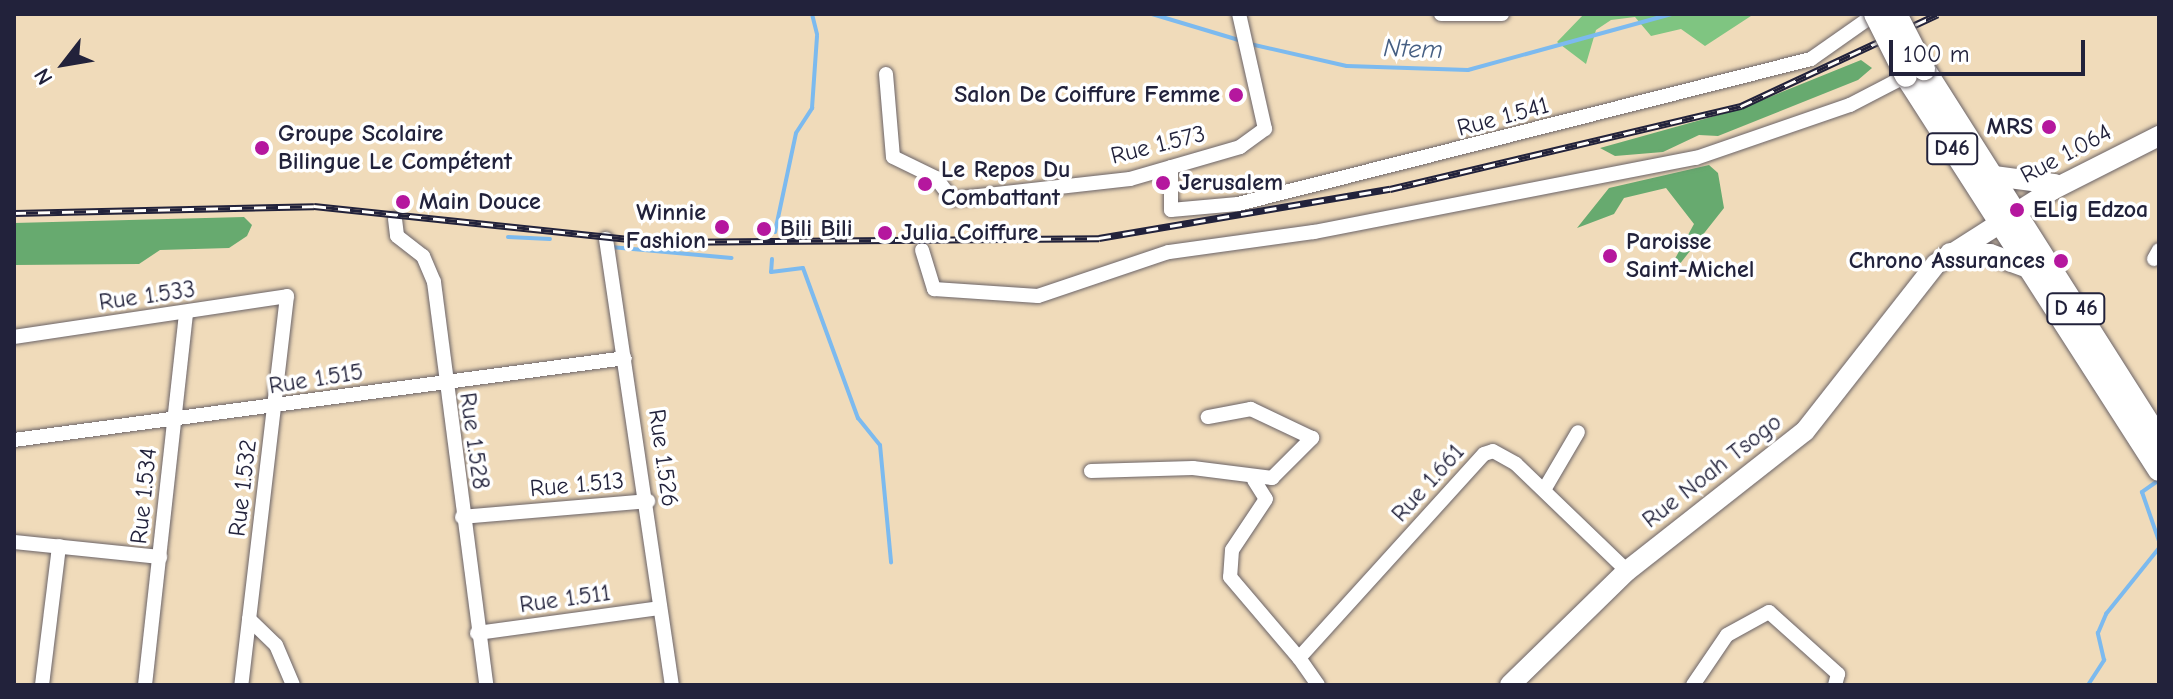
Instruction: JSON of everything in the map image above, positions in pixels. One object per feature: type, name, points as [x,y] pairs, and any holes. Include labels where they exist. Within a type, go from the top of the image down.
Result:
[{"type":"main road","name":"D46","points":[[1875,14],[2008,216]]},
{"type":"main road","name":"D 46","points":[[1896,14],[1915,72],[1994,176],[2031,269],[2159,440]]},
{"type":"main road","name":"Rue 1.064","points":[[2008,216],[2159,136]]},
{"type":"main road","points":[[1994,176],[2031,187],[2078,177]]},
{"type":"main road","name":"D 46","points":[[2008,216],[2092,350],[2159,470]]},
{"type":"main road","name":"Rue Noah Tsogo","points":[[1510,685],[1627,571],[1805,431],[1895,309],[1950,253],[2008,216]]},
{"type":"main road","points":[[1950,253],[1990,254],[2031,269]]},
{"type":"street","points":[[1441,14],[1502,14]]},
{"type":"street","name":"Rue 1.541","points":[[1171,167],[1171,210],[1238,204],[1811,59],[1875,14]]},
{"type":"street","name":"Rue 1.573","points":[[886,74],[893,157],[936,178],[952,199],[1130,179],[1240,147],[1265,129],[1240,20]]},
{"type":"street","points":[[922,250],[934,289],[1038,296],[1169,252],[1314,232],[1696,158],[1850,105],[1915,72]]},
{"type":"street","name":"Rue 1.528","points":[[395,219],[402,244],[432,273],[443,381],[486,685]]},
{"type":"street","name":"Rue 1.526","points":[[606,239],[648,501],[659,608],[672,685]]},
{"type":"street","name":"Rue 1.533","points":[[14,337],[287,296]]},
{"type":"street","name":"Rue 1.532","points":[[241,685],[287,296]]},
{"type":"street","name":"Rue 1.534","points":[[145,685],[186,312]]},
{"type":"street","name":"Rue 1.515","points":[[14,440],[175,422],[443,381],[625,358]]},
{"type":"street","points":[[1091,471],[1193,468],[1254,480],[1272,478],[1312,438],[1251,409],[1208,417]]},
{"type":"street","points":[[1544,490],[1578,432]]},
{"type":"street","name":"Rue 1.661","points":[[1299,658],[1484,454],[1503,456],[1544,490],[1627,571]]},
{"type":"street","points":[[1254,480],[1266,499],[1232,550],[1230,577],[1318,685]]},
{"type":"street","name":"Rue 1.513","points":[[462,517],[648,501]]},
{"type":"street","points":[[14,542],[160,557]]},
{"type":"street","points":[[42,685],[59,546]]},
{"type":"street","name":"Rue 1.511","points":[[477,633],[659,608]]},
{"type":"street","points":[[1693,685],[1727,635],[1769,612],[1838,674],[1835,685]]},
{"type":"street","points":[[249,619],[276,645],[293,685]]},
{"type":"green space","points":[[1584,14],[1754,14],[1705,46],[1681,29],[1651,36],[1635,17],[1611,20],[1596,30],[1586,64],[1557,42]]},
{"type":"green space","points":[[1861,60],[1872,68],[1858,80],[1718,136],[1699,135],[1663,152],[1615,156],[1600,148],[1740,109]]},
{"type":"green space","points":[[1709,165],[1718,173],[1724,208],[1675,270],[1671,266],[1694,224],[1666,188],[1624,198],[1614,214],[1577,228],[1609,188]]},
{"type":"green space","points":[[244,217],[252,225],[247,236],[229,248],[160,250],[139,264],[14,265],[14,223]]},
{"type":"waterway","points":[[812,14],[817,34]]},
{"type":"waterway","name":"Ntem","points":[[1152,14],[1242,41]]},
{"type":"waterway","name":"Ntem","points":[[1250,44],[1347,66],[1468,70],[1672,14]]},
{"type":"waterway","points":[[775,232],[796,133],[812,108],[817,36]]},
{"type":"waterway","points":[[508,237],[550,239]]},
{"type":"waterway","points":[[611,247],[731,258]]},
{"type":"waterway","points":[[772,259],[771,272],[803,268],[858,418],[880,445],[891,562]]},
{"type":"waterway","points":[[2159,480],[2142,492],[2159,541]]},
{"type":"waterway","points":[[2088,685],[2104,660],[2098,633],[2106,614],[2159,548]]},
{"type":"railway","points":[[14,213],[314,206],[655,242],[1099,238],[1390,189],[1741,106],[1938,14]]},
{"type":"place","name":"Salon De Coiffure Femme","points":[[1236,95]]},
{"type":"place","name":"MRS","points":[[2049,127]]},
{"type":"place","name":"Groupe Scolaire Bilingue Le Compétent","points":[[262,148]]},
{"type":"place","name":"Jerusalem","points":[[1163,183]]},
{"type":"place","name":"Le Repos Du Combattant","points":[[925,184]]},
{"type":"place","name":"Main Douce","points":[[403,202]]},
{"type":"place","name":"ELig Edzoa","points":[[2017,210]]},
{"type":"place","name":"Winnie Fashion","points":[[722,227]]},
{"type":"place","name":"Bili Bili","points":[[764,229]]},
{"type":"place","name":"Julia Coiffure","points":[[885,233]]},
{"type":"place","name":"Paroisse Saint-Michel","points":[[1610,256]]},
{"type":"place","name":"Chrono Assurances","points":[[2061,261]]}]
